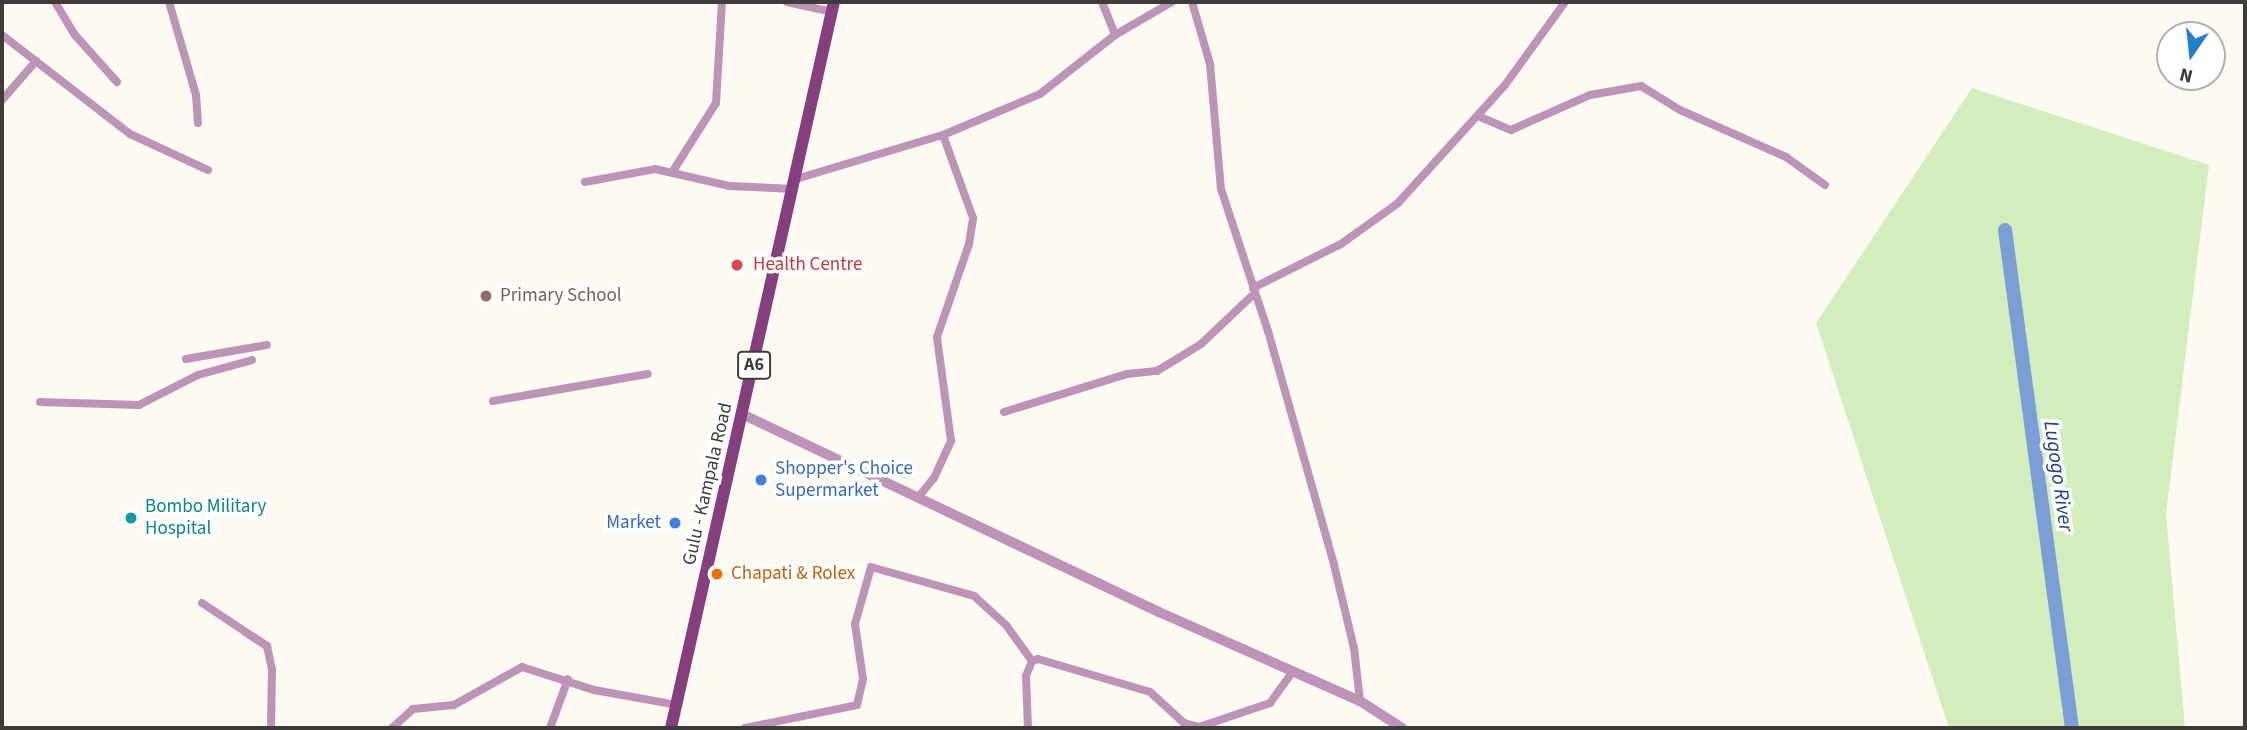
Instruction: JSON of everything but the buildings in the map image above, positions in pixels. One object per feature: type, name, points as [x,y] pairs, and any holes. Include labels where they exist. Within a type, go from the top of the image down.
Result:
[{"type":"main road","name":"Gulu - Kampala Road","points":[[671,728],[744,415],[833,7]]},
{"type":"street","points":[[55,2],[75,35],[117,82]]},
{"type":"street","points":[[169,2],[196,95],[198,123]]},
{"type":"street","points":[[673,172],[703,131],[716,103],[722,2]]},
{"type":"street","points":[[787,2],[833,7]]},
{"type":"street","points":[[1102,2],[1115,35]]},
{"type":"street","points":[[585,182],[631,170],[673,172],[729,186],[795,184],[943,135],[1040,94],[1115,35],[1172,2]]},
{"type":"street","points":[[1192,2],[1210,64],[1216,165],[1334,565],[1354,648],[1360,701]]},
{"type":"street","points":[[1004,412],[1128,374],[1157,371],[1201,344],[1254,290],[1340,244],[1398,203],[1530,55],[1565,2]]},
{"type":"street","points":[[2,35],[130,134],[208,170]]},
{"type":"street","points":[[2,100],[36,61]]},
{"type":"street","points":[[1478,116],[1511,130],[1590,95],[1641,86],[1680,110],[1786,157],[1825,185]]},
{"type":"street","points":[[920,495],[934,478],[951,441],[937,337],[969,244],[973,218],[943,135]]},
{"type":"street","points":[[186,359],[267,345]]},
{"type":"street","points":[[40,401],[139,405],[198,375],[252,360]]},
{"type":"street","points":[[493,401],[648,374]]},
{"type":"street","points":[[744,415],[920,495],[1159,612],[1360,701],[1402,728]]},
{"type":"street","points":[[745,728],[857,705],[863,679],[855,624],[871,567],[974,596],[1006,625],[1032,660]]},
{"type":"street","points":[[202,603],[267,646],[272,669],[271,728]]},
{"type":"street","points":[[245,632],[267,646]]},
{"type":"street","points":[[1032,660],[1044,660],[1150,692],[1184,723],[1207,727],[1270,704],[1293,671]]},
{"type":"street","points":[[1028,728],[1026,676],[1032,660]]},
{"type":"street","points":[[392,728],[413,709],[454,705],[515,668],[568,679],[606,693],[677,705]]},
{"type":"street","points":[[550,728],[568,679]]},
{"type":"green space","points":[[1972,88],[2209,165],[2166,514],[2185,728],[1949,728],[1816,323]]},
{"type":"waterway","name":"Lugogo River","points":[[2005,230],[2072,728]]},
{"type":"place","name":"Health Centre","points":[[737,265]]},
{"type":"place","name":"Primary School","points":[[486,296]]},
{"type":"place","name":"Shopper's Choice Supermarket","points":[[761,480]]},
{"type":"place","name":"Bombo Military Hospital","points":[[131,518]]},
{"type":"place","name":"Market","points":[[675,523]]},
{"type":"place","name":"Chapati & Rolex","points":[[717,574]]}]
